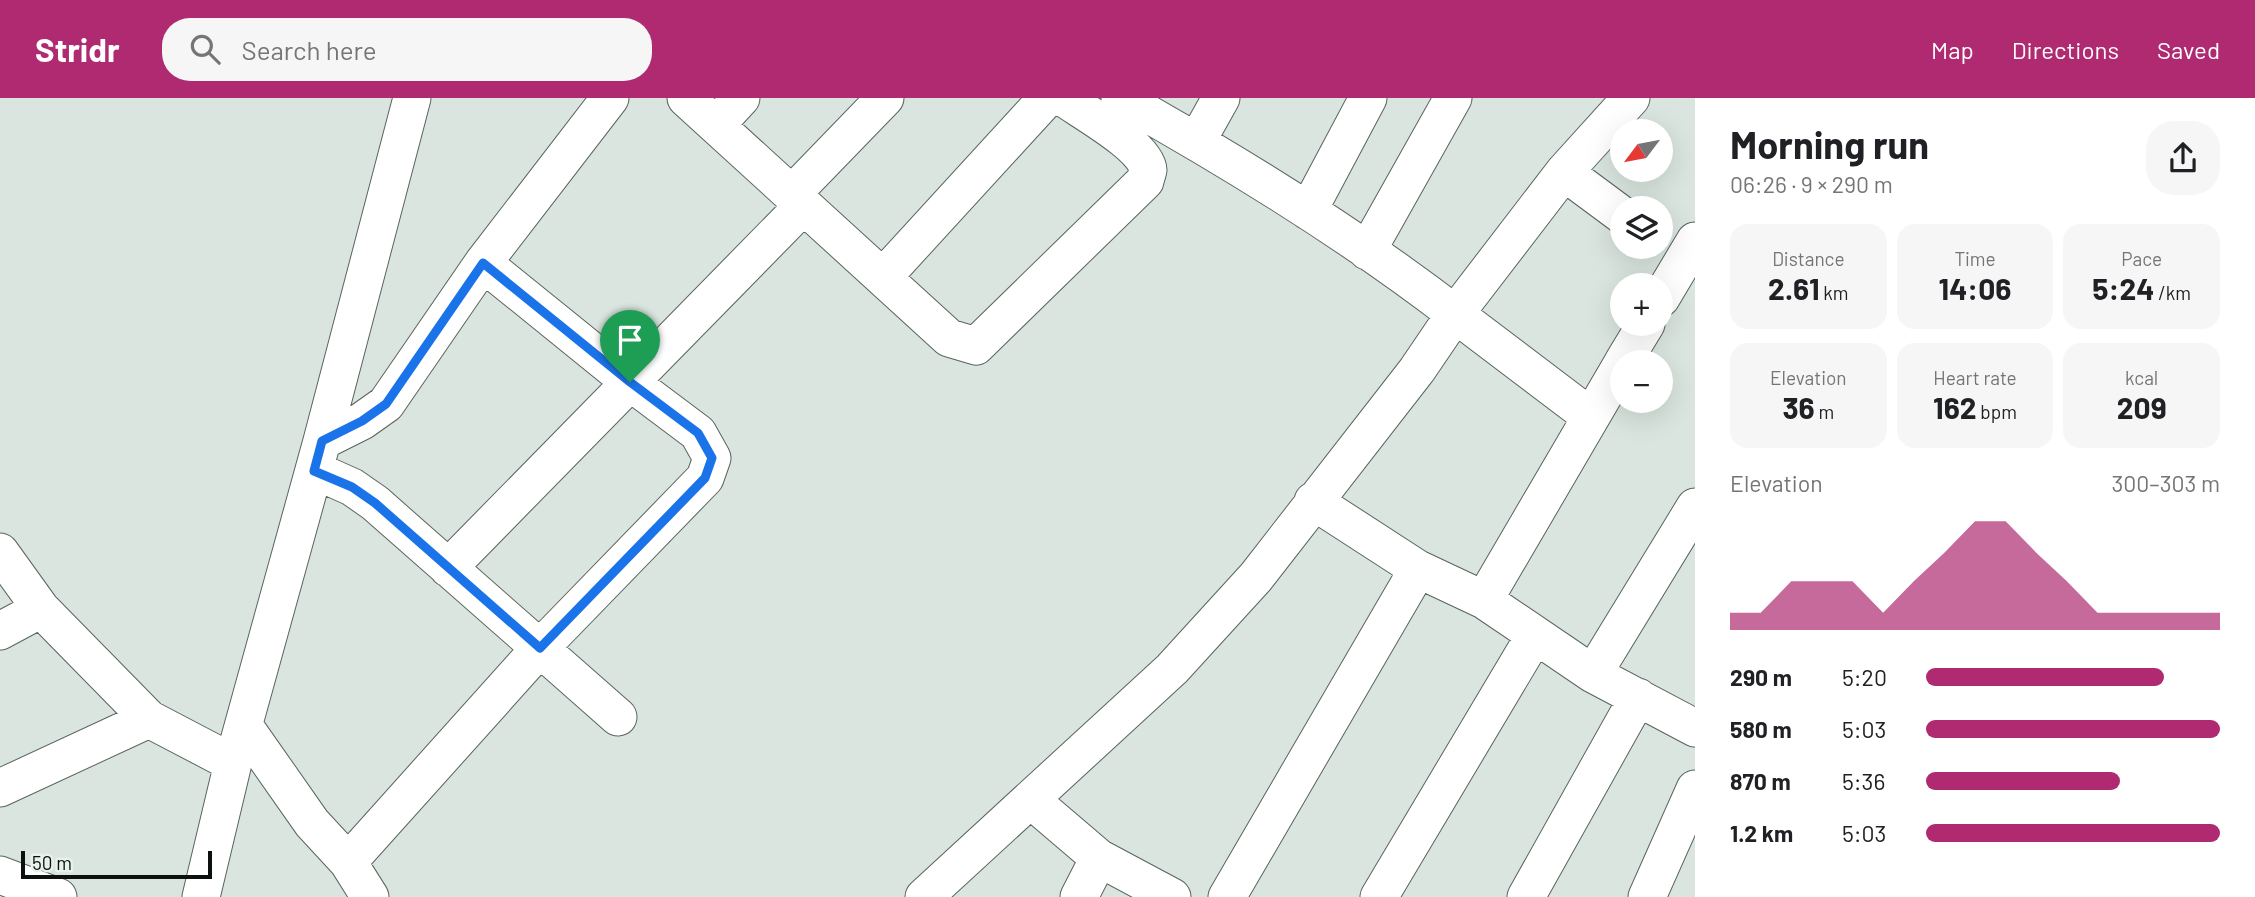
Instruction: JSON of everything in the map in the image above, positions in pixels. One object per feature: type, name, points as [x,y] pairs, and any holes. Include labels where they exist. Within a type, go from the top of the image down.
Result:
[{"type":"street","points":[[201,897],[233,763],[318,456],[412,98]]},
{"type":"street","points":[[318,456],[386,404],[483,263],[610,98]]},
{"type":"street","points":[[686,98],[949,338],[976,346],[1145,181],[1148,171],[1145,161],[1135,148],[1064,98]]},
{"type":"street","points":[[716,125],[741,98]]},
{"type":"street","points":[[448,568],[630,382],[798,200],[885,98]]},
{"type":"street","points":[[883,277],[1047,98]]},
{"type":"street","points":[[1121,98],[1198,141],[1408,277],[1591,417]]},
{"type":"street","points":[[1198,141],[1221,98]]},
{"type":"street","points":[[1308,211],[1368,98]]},
{"type":"street","points":[[1367,251],[1453,98]]},
{"type":"street","points":[[924,897],[1172,668],[1256,576],[1417,370],[1455,314],[1564,172],[1631,98]]},
{"type":"street","points":[[1564,172],[1610,206]]},
{"type":"street","points":[[1672,273],[1684,248]]},
{"type":"street","points":[[348,862],[540,648],[705,478],[712,458],[698,433],[630,382],[483,263]]},
{"type":"street","points":[[1484,600],[1610,385]]},
{"type":"street","points":[[318,456],[618,717]]},
{"type":"street","points":[[1313,501],[1418,569],[1484,600],[1593,674],[1695,728]]},
{"type":"street","points":[[1593,674],[1695,507]]},
{"type":"street","points":[[0,552],[41,609],[149,719],[233,763]]},
{"type":"street","points":[[1227,897],[1418,569]]},
{"type":"street","points":[[0,631],[41,609]]},
{"type":"street","points":[[1379,897],[1535,635]]},
{"type":"street","points":[[1526,897],[1638,697]]},
{"type":"street","points":[[0,788],[149,719]]},
{"type":"street","points":[[244,726],[312,822],[348,862],[370,897]]},
{"type":"street","points":[[1647,897],[1695,789]]},
{"type":"street","points":[[1031,800],[1099,858],[1172,897]]},
{"type":"street","points":[[1079,897],[1099,858]]},
{"type":"street","points":[[0,874],[58,897]]},
{"type":"route","points":[[483,263],[630,382],[698,433],[712,458],[705,478],[540,648],[375,503],[352,487],[314,471],[322,441],[362,421],[386,404],[483,263]]}]
